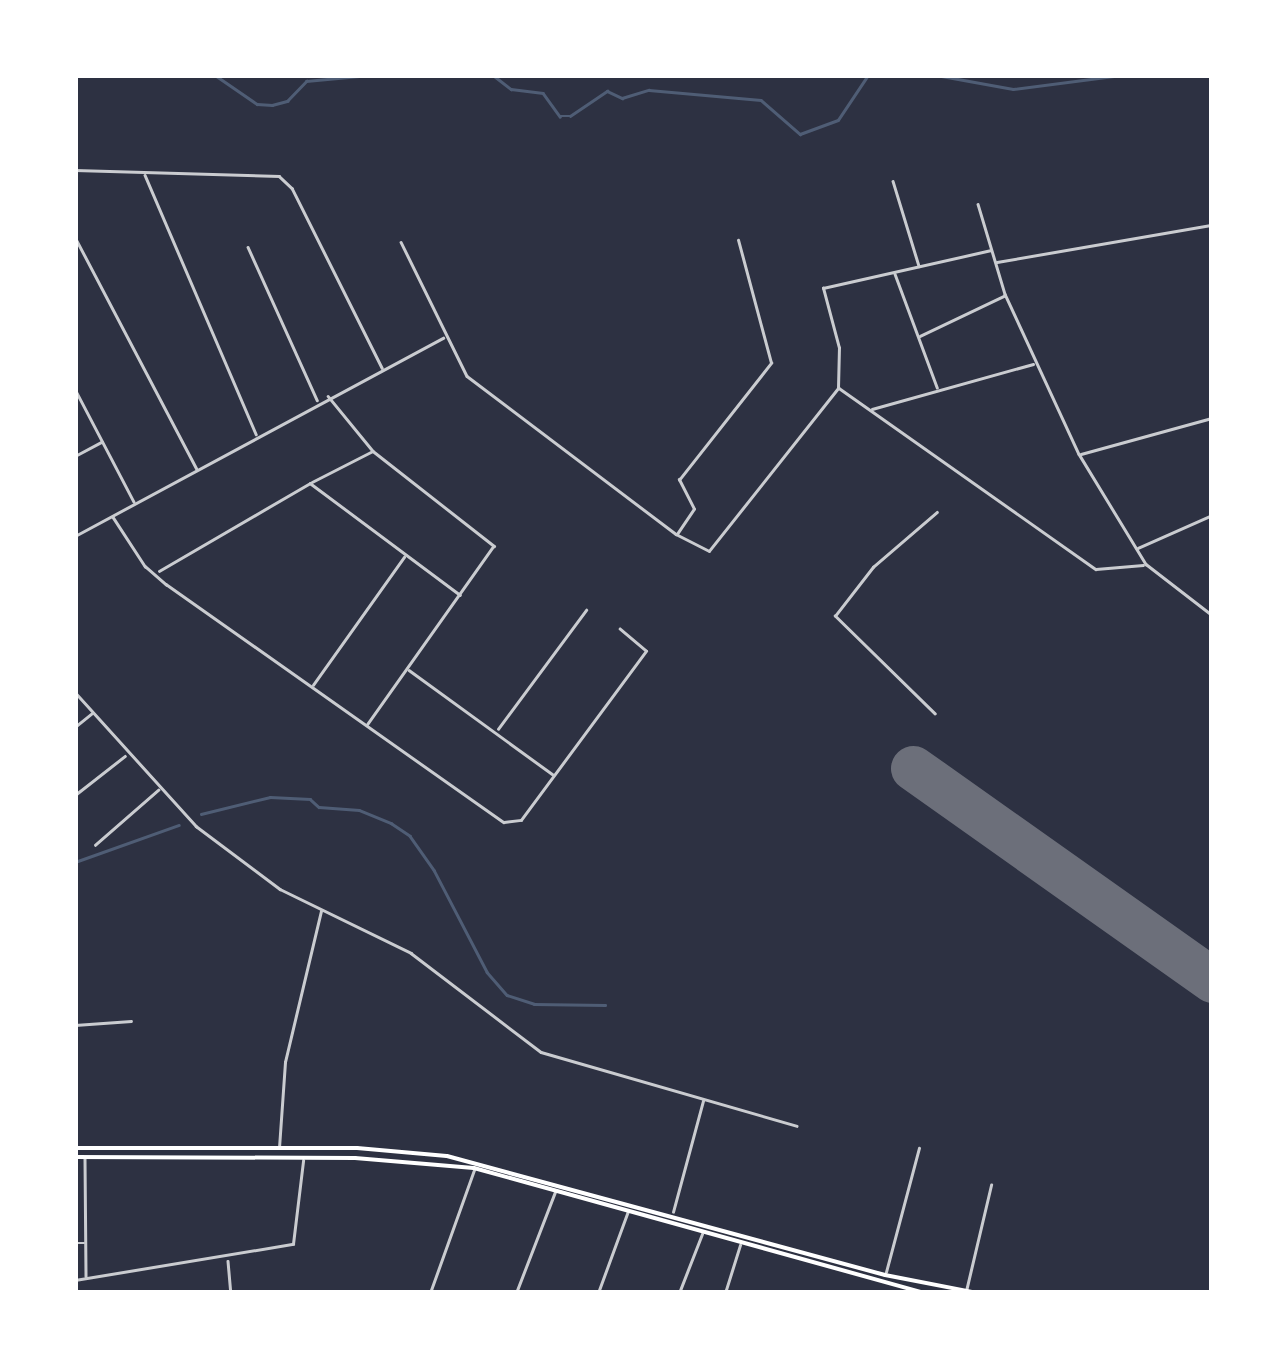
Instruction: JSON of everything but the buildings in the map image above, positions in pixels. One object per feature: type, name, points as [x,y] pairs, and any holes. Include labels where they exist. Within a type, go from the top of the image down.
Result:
[{"type":"main road","points":[[75,1148],[435,1154],[673,1212],[885,1274],[978,1293]]},
{"type":"main road","points":[[75,1157],[303,1160],[474,1168],[924,1293]]},
{"type":"street","points":[[75,170],[263,174],[286,181],[382,368]]},
{"type":"street","points":[[144,173],[256,434]]},
{"type":"street","points":[[893,181],[919,268]]},
{"type":"street","points":[[978,204],[995,262],[1035,364],[1080,454],[1146,564],[1212,614]]},
{"type":"street","points":[[995,262],[1212,225]]},
{"type":"street","points":[[75,236],[197,469]]},
{"type":"street","points":[[676,534],[694,509],[678,480],[771,363],[738,240]]},
{"type":"street","points":[[401,242],[443,338],[466,376],[493,402],[676,534],[703,549],[715,548],[838,388],[839,348],[823,288],[991,250]]},
{"type":"street","points":[[248,246],[318,401]]},
{"type":"street","points":[[895,274],[938,388]]},
{"type":"street","points":[[919,336],[1004,296]]},
{"type":"street","points":[[75,536],[256,434],[443,338]]},
{"type":"street","points":[[870,409],[1035,364]]},
{"type":"street","points":[[838,388],[1096,568],[1146,564]]},
{"type":"street","points":[[75,390],[134,502]]},
{"type":"street","points":[[328,396],[373,451],[492,540],[490,558],[366,726]]},
{"type":"street","points":[[1080,454],[1212,418]]},
{"type":"street","points":[[75,456],[102,442]]},
{"type":"street","points":[[158,571],[373,451]]},
{"type":"street","points":[[310,483],[461,596]]},
{"type":"street","points":[[935,714],[835,616],[873,567],[937,512]]},
{"type":"street","points":[[1137,548],[1212,515]]},
{"type":"street","points":[[113,517],[145,566],[158,571],[166,584],[504,822],[521,820],[646,652],[620,630]]},
{"type":"street","points":[[312,688],[405,556]]},
{"type":"street","points":[[496,731],[586,610]]},
{"type":"street","points":[[408,670],[553,775]]},
{"type":"street","points":[[75,692],[196,826],[321,912],[411,953],[541,1052],[797,1126]]},
{"type":"street","points":[[75,727],[92,713]]},
{"type":"street","points":[[75,794],[128,754]]},
{"type":"street","points":[[95,845],[160,789]]},
{"type":"street","points":[[279,1149],[285,1062],[321,912]]},
{"type":"street","points":[[75,1025],[131,1021]]},
{"type":"street","points":[[673,1212],[704,1100]]},
{"type":"street","points":[[885,1274],[918,1148]]},
{"type":"street","points":[[85,1157],[86,1278]]},
{"type":"street","points":[[75,1280],[228,1259],[296,1240],[303,1160]]},
{"type":"street","points":[[430,1293],[474,1168]]},
{"type":"street","points":[[966,1291],[991,1185]]},
{"type":"street","points":[[516,1293],[555,1191]]},
{"type":"street","points":[[598,1293],[628,1211]]},
{"type":"street","points":[[679,1293],[702,1232]]},
{"type":"street","points":[[75,1243],[86,1243]]},
{"type":"street","points":[[726,1293],[740,1245]]},
{"type":"street","points":[[228,1259],[231,1293]]},
{"type":"waterway","points":[[215,75],[257,104],[272,105],[287,101],[306,81],[370,75]]},
{"type":"waterway","points":[[493,75],[511,89],[543,93],[560,116],[570,116],[607,91],[622,98],[649,90],[761,100],[800,134],[838,120],[868,75]]},
{"type":"waterway","points":[[936,75],[1013,89],[1123,75]]},
{"type":"waterway","points":[[201,814],[270,797],[310,799],[319,807],[359,810],[391,823],[410,836],[434,870],[487,972],[507,995],[534,1004],[605,1005]]},
{"type":"waterway","points":[[75,862],[179,825]]},
{"type":"runway","points":[[913,768],[1212,980]]}]
